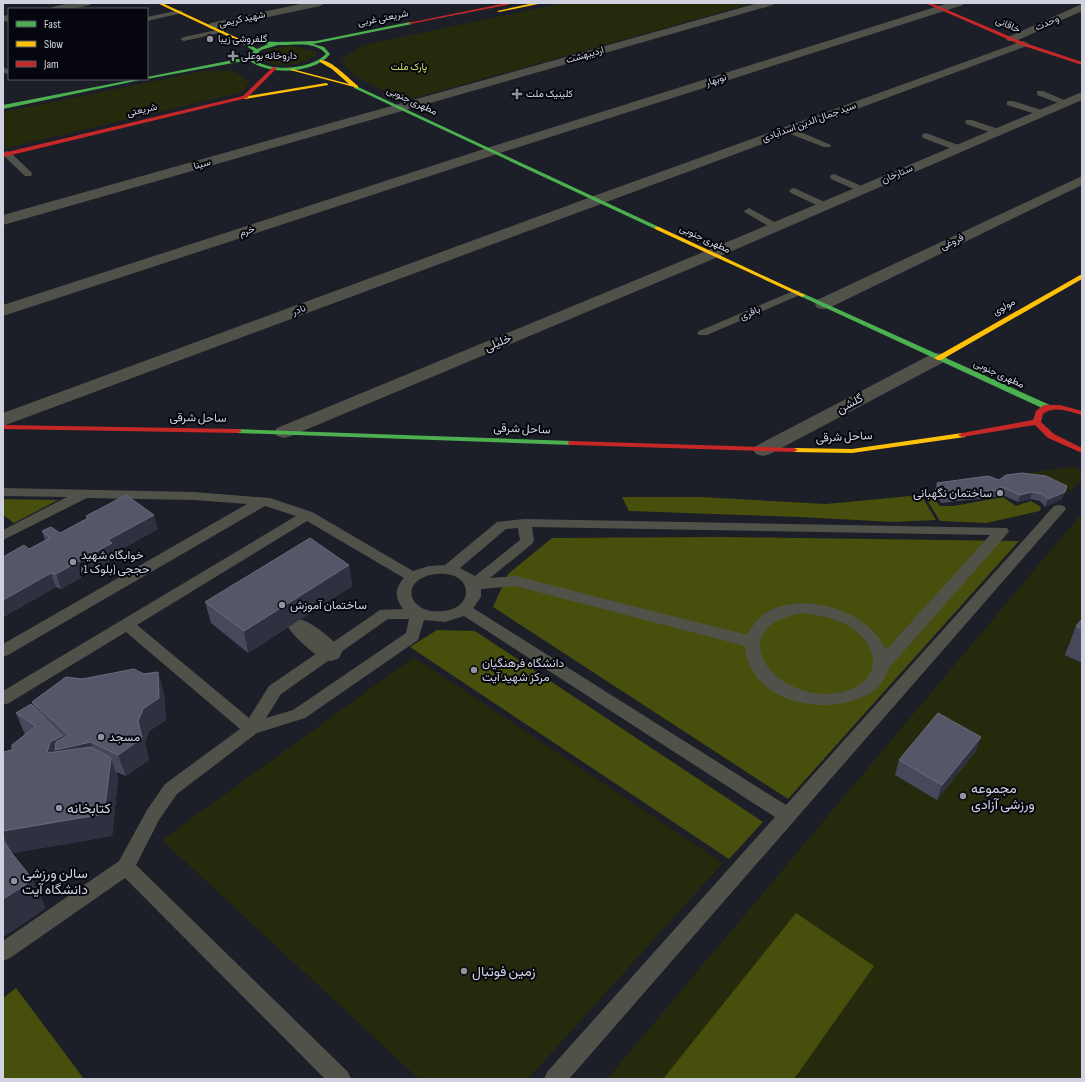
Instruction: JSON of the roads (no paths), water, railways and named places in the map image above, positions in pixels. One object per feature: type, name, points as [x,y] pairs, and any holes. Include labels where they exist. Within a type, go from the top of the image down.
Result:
[{"type":"street","points":[[61,8],[86,3]]},
{"type":"street","name":"شهید کریمی","points":[[212,26],[320,3]]},
{"type":"street","name":"شریعتی غربی","points":[[280,44],[298,43],[332,47],[514,3]]},
{"type":"street","name":"شریعتی غربی","points":[[332,47],[371,37],[541,3]]},
{"type":"street","name":"اردیبهشت","points":[[400,107],[769,3]]},
{"type":"street","name":"خاقانی","points":[[926,3],[1018,42],[1082,64]]},
{"type":"street","name":"نوبهار","points":[[492,150],[959,3]]},
{"type":"street","points":[[166,4],[242,41],[253,54],[252,61],[256,65],[287,69],[356,87]]},
{"type":"street","name":"وحدت","points":[[1018,42],[1082,7]]},
{"type":"street","points":[[226,32],[265,39],[332,47],[322,61],[308,66],[287,69]]},
{"type":"street","points":[[242,41],[280,44]]},
{"type":"street","name":"سید جمال الدین اسدآبادی","points":[[596,200],[788,130],[1018,42]]},
{"type":"street","points":[[148,78],[200,68],[253,54],[280,44]]},
{"type":"street","points":[[322,61],[334,68],[356,87]]},
{"type":"street","points":[[200,68],[216,68],[235,71]]},
{"type":"street","name":"شریعتی","points":[[5,154],[245,97],[275,68]]},
{"type":"street","points":[[252,77],[259,84]]},
{"type":"street","points":[[3,107],[138,80]]},
{"type":"street","points":[[245,97],[308,86],[340,83]]},
{"type":"street","name":"مطهری جنوبی","points":[[356,87],[796,293],[1047,407],[1060,407],[1082,413]]},
{"type":"street","name":"ستارخان","points":[[712,254],[861,189],[1082,96]]},
{"type":"street","name":"سینا","points":[[3,220],[400,107]]},
{"type":"street","name":"خرم","points":[[3,311],[492,150]]},
{"type":"street","name":"فروغی","points":[[822,304],[1082,180]]},
{"type":"street","name":"نادر","points":[[3,420],[596,200]]},
{"type":"street","name":"خلیلی","points":[[284,432],[712,254]]},
{"type":"street","name":"مولوی","points":[[938,358],[1082,276]]},
{"type":"street","name":"گلشن","points":[[763,450],[938,358]]},
{"type":"street","points":[[1047,407],[1039,413],[1037,422],[1051,436],[1082,452]]},
{"type":"street","name":"ساحل شرقی","points":[[3,428],[284,432],[763,450],[852,451],[946,438],[1037,422]]},
{"type":"street","points":[[300,627],[330,652]]},
{"type":"lane","points":[[148,19],[180,12]]},
{"type":"lane","points":[[184,39],[226,32]]},
{"type":"lane","points":[[1040,93],[1067,103]]},
{"type":"lane","points":[[1010,103],[1042,113]]},
{"type":"lane","points":[[969,122],[998,132]]},
{"type":"lane","points":[[788,130],[827,145]]},
{"type":"lane","points":[[926,136],[958,148]]},
{"type":"lane","points":[[5,154],[28,174]]},
{"type":"lane","points":[[834,177],[861,189]]},
{"type":"lane","points":[[794,192],[824,205]]},
{"type":"lane","points":[[749,211],[775,226]]},
{"type":"lane","name":"باقری","points":[[703,333],[796,293]]},
{"type":"lane","points":[[3,492],[194,496],[270,502],[307,515],[413,577]]},
{"type":"lane","points":[[3,536],[85,493]]},
{"type":"lane","points":[[3,651],[263,501]]},
{"type":"lane","points":[[555,1079],[1059,509]]},
{"type":"lane","points":[[3,699],[307,515]]},
{"type":"lane","points":[[450,569],[502,525],[524,523],[1002,531],[881,666],[875,681],[862,692],[843,699],[821,700],[798,696],[778,686],[762,673],[753,658],[752,642],[757,629],[768,618],[784,612],[802,608],[822,610],[842,616],[853,622],[872,637],[880,652],[881,666]]},
{"type":"lane","points":[[473,585],[527,541],[524,523]]},
{"type":"lane","points":[[251,729],[275,690],[385,614],[418,614],[442,617],[454,614],[464,609],[474,597],[475,591],[473,585],[468,578],[460,572],[450,569],[430,570],[413,577],[406,584],[403,592],[404,601],[409,608],[418,614]]},
{"type":"lane","points":[[473,585],[515,581],[752,642]]},
{"type":"lane","points":[[464,609],[788,816]]},
{"type":"lane","points":[[3,952],[126,867],[153,815],[171,789],[251,729],[299,714],[413,636],[418,614]]},
{"type":"lane","points":[[126,624],[251,729]]},
{"type":"lane","points":[[126,867],[340,1079]]},
{"type":"place","name":"گلفروشی زیبا","points":[[210,39]]},
{"type":"place","name":"داروخانه بوعلی","points":[[233,56]]},
{"type":"place","name":"کلینیک ملت","points":[[517,94]]},
{"type":"place","name":"ساختمان نگهبانی","points":[[1000,493]]},
{"type":"place","name":"خوابگاه شهید حججی (بلوک 1)","points":[[73,562]]},
{"type":"place","name":"ساختمان آموزش","points":[[282,605]]},
{"type":"place","name":"دانشگاه فرهنگیان مرکز شهید آیت","points":[[474,670]]},
{"type":"place","name":"مسجد","points":[[101,737]]},
{"type":"place","name":"مجموعه ورزشی آزادی","points":[[963,796]]},
{"type":"place","name":"کتابخانه","points":[[59,808]]},
{"type":"place","name":"سالن ورزشی دانشگاه آیت","points":[[14,881]]},
{"type":"place","name":"زمین فوتبال","points":[[464,971]]},
{"type":"park label","name":"پارک ملت","points":[[409,67]]}]
